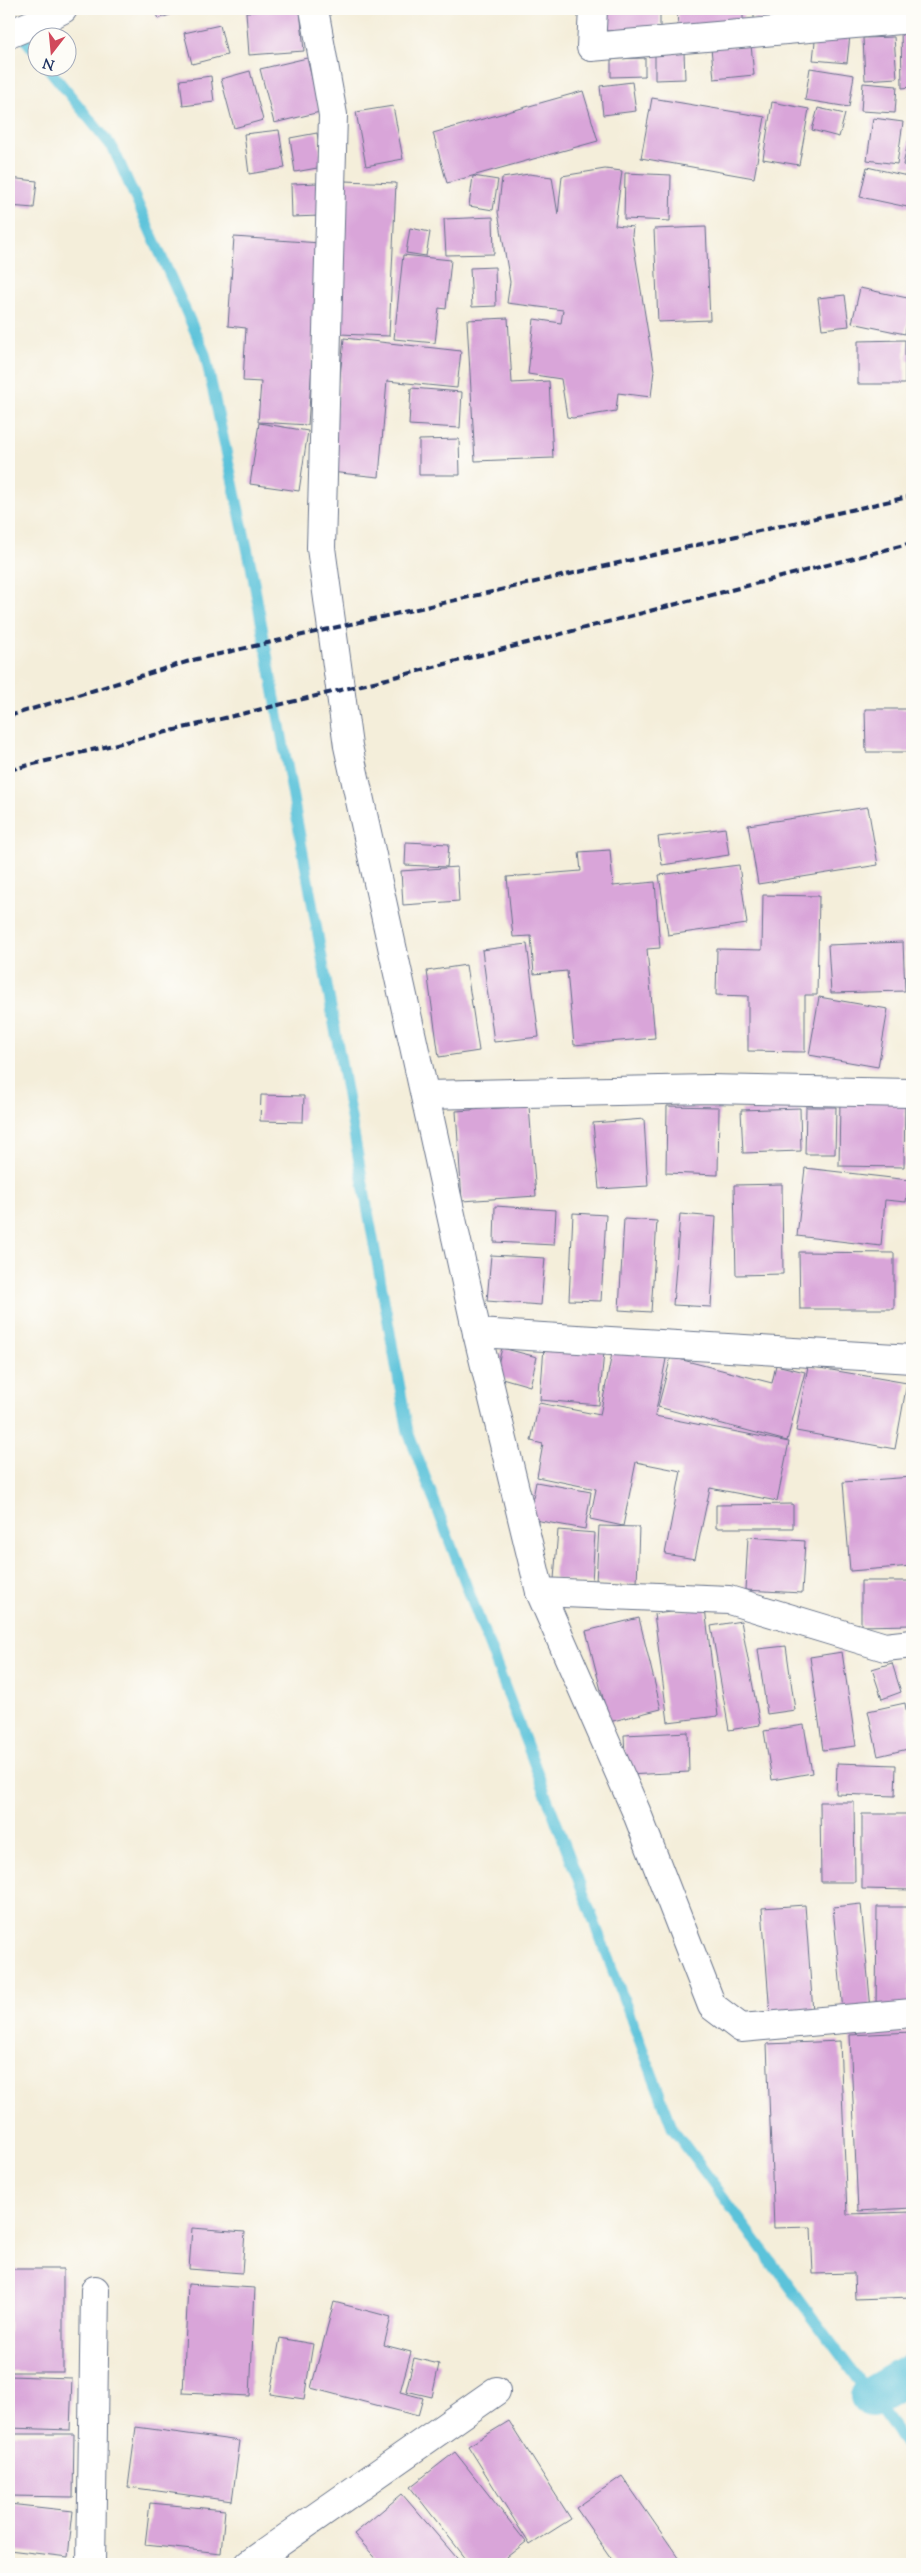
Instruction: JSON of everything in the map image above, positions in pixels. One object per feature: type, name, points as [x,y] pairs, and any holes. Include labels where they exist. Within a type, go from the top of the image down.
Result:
[{"type":"street","points":[[314,9],[333,114],[322,548],[348,746],[477,1334],[540,1592],[636,1811],[712,2006],[741,2028],[912,2013]]},
{"type":"street","points":[[593,9],[591,47],[912,19]]},
{"type":"street","points":[[425,1095],[709,1089],[912,1093]]},
{"type":"street","points":[[477,1334],[912,1359]]},
{"type":"street","points":[[540,1592],[729,1600],[884,1647],[912,1644]]},
{"type":"street","points":[[91,2564],[95,2290]]},
{"type":"street","points":[[249,2564],[496,2392]]},
{"type":"building","points":[[154,9],[187,9],[158,19]]},
{"type":"building","points":[[300,9],[304,51],[249,55],[246,12]]},
{"type":"building","points":[[603,9],[660,9],[660,29],[604,31]]},
{"type":"building","points":[[677,9],[743,9],[743,27],[678,28]]},
{"type":"building","points":[[754,9],[795,9],[795,20],[754,20]]},
{"type":"building","points":[[808,9],[857,9],[857,14],[808,14]]},
{"type":"building","points":[[220,25],[227,55],[192,64],[184,33]]},
{"type":"building","points":[[901,26],[912,26],[912,87],[902,88]]},
{"type":"building","points":[[816,32],[850,35],[847,63],[813,60]]},
{"type":"building","points":[[894,37],[897,78],[865,80],[863,38]]},
{"type":"building","points":[[751,45],[754,75],[714,79],[711,48]]},
{"type":"building","points":[[684,52],[685,79],[655,80],[655,53]]},
{"type":"building","points":[[307,58],[320,112],[274,123],[260,69]]},
{"type":"building","points":[[645,58],[645,76],[611,77],[611,59]]},
{"type":"building","points":[[810,68],[854,75],[849,107],[805,100]]},
{"type":"building","points":[[250,71],[263,120],[234,128],[221,79]]},
{"type":"building","points":[[211,76],[214,102],[183,106],[180,80]]},
{"type":"building","points":[[632,82],[636,111],[603,115],[600,86]]},
{"type":"building","points":[[863,83],[897,86],[895,113],[861,111]]},
{"type":"building","points":[[583,91],[598,141],[447,183],[433,133]]},
{"type":"building","points":[[652,98],[765,117],[754,178],[641,158]]},
{"type":"building","points":[[772,102],[809,109],[799,165],[763,159]]},
{"type":"building","points":[[393,106],[403,159],[366,166],[356,112]]},
{"type":"building","points":[[818,108],[845,114],[839,137],[812,130]]},
{"type":"building","points":[[873,118],[903,122],[897,164],[867,160]]},
{"type":"building","points":[[912,125],[912,167],[903,165]]},
{"type":"building","points":[[279,130],[285,168],[249,174],[244,134]]},
{"type":"building","points":[[317,133],[323,167],[295,172],[290,138]]},
{"type":"building","points":[[867,167],[912,177],[912,208],[860,197]]},
{"type":"building","points":[[605,169],[622,171],[615,225],[633,227],[632,235],[654,370],[651,397],[618,393],[616,411],[573,418],[567,417],[561,379],[528,374],[534,319],[561,323],[563,310],[507,303],[510,282],[498,212],[502,178],[529,174],[552,177],[558,215],[562,176]]},
{"type":"building","points":[[625,173],[671,175],[670,221],[624,219]]},
{"type":"building","points":[[473,176],[498,180],[493,210],[469,206]]},
{"type":"building","points":[[9,178],[37,181],[34,208],[9,206]]},
{"type":"building","points":[[345,181],[396,183],[389,336],[339,334]]},
{"type":"building","points":[[318,183],[320,216],[292,217],[291,184]]},
{"type":"building","points":[[493,217],[494,254],[446,255],[444,219]]},
{"type":"building","points":[[706,227],[710,320],[658,322],[654,229]]},
{"type":"building","points":[[410,228],[430,232],[426,256],[406,253]]},
{"type":"building","points":[[234,237],[320,243],[308,425],[258,422],[261,382],[243,381],[246,328],[228,326]]},
{"type":"building","points":[[403,255],[451,260],[446,309],[439,308],[435,343],[394,339]]},
{"type":"building","points":[[495,267],[496,306],[472,307],[470,268]]},
{"type":"building","points":[[860,288],[912,299],[905,334],[852,323]]},
{"type":"building","points":[[845,295],[849,326],[822,329],[818,298]]},
{"type":"building","points":[[508,318],[512,383],[549,381],[553,458],[475,461],[467,320]]},
{"type":"building","points":[[910,330],[912,330],[912,361],[907,361]]},
{"type":"building","points":[[344,338],[461,351],[457,388],[387,381],[379,477],[330,472]]},
{"type":"building","points":[[905,340],[905,384],[858,384],[858,341]]},
{"type":"building","points":[[411,388],[462,392],[460,428],[409,425]]},
{"type":"building","points":[[259,423],[308,431],[299,491],[250,484]]},
{"type":"building","points":[[459,439],[460,475],[419,475],[419,440]]},
{"type":"building","points":[[865,709],[912,709],[912,752],[866,752]]},
{"type":"building","points":[[868,807],[878,865],[758,884],[748,825]]},
{"type":"building","points":[[725,828],[729,855],[662,865],[658,837]]},
{"type":"building","points":[[406,842],[449,844],[447,867],[405,865]]},
{"type":"building","points":[[610,850],[613,886],[655,882],[660,948],[647,949],[655,1038],[574,1045],[567,971],[534,974],[531,936],[513,937],[507,877],[581,871],[579,852]]},
{"type":"building","points":[[739,865],[747,924],[668,935],[659,875]]},
{"type":"building","points":[[457,867],[459,901],[403,905],[401,871]]},
{"type":"building","points":[[763,895],[819,896],[817,995],[805,995],[805,1052],[748,1051],[748,996],[716,995],[717,949],[762,950]]},
{"type":"building","points":[[903,942],[905,991],[831,993],[828,945]]},
{"type":"building","points":[[527,944],[539,1037],[494,1042],[482,950]]},
{"type":"building","points":[[466,965],[479,1051],[439,1057],[427,971]]},
{"type":"building","points":[[819,997],[888,1009],[878,1067],[809,1055]]},
{"type":"building","points":[[261,1095],[304,1096],[303,1122],[260,1121]]},
{"type":"building","points":[[840,1100],[905,1101],[904,1167],[839,1166]]},
{"type":"building","points":[[529,1106],[536,1196],[462,1201],[456,1111]]},
{"type":"building","points":[[667,1106],[719,1107],[718,1175],[666,1173]]},
{"type":"building","points":[[806,1107],[836,1107],[835,1154],[805,1154]]},
{"type":"building","points":[[800,1108],[801,1151],[743,1153],[741,1110]]},
{"type":"building","points":[[644,1119],[648,1186],[599,1189],[593,1123]]},
{"type":"building","points":[[805,1168],[909,1180],[906,1202],[885,1200],[881,1246],[797,1236]]},
{"type":"building","points":[[782,1184],[783,1274],[736,1275],[734,1185]]},
{"type":"building","points":[[495,1206],[556,1210],[554,1245],[494,1242]]},
{"type":"building","points":[[573,1213],[606,1215],[601,1301],[569,1300]]},
{"type":"building","points":[[680,1214],[716,1217],[711,1307],[673,1305]]},
{"type":"building","points":[[624,1219],[657,1221],[651,1312],[619,1310]]},
{"type":"building","points":[[799,1252],[894,1253],[894,1309],[800,1309]]},
{"type":"building","points":[[491,1255],[545,1258],[541,1305],[487,1301]]},
{"type":"building","points":[[544,1347],[604,1352],[599,1405],[540,1400]]},
{"type":"building","points":[[502,1348],[537,1357],[530,1386],[495,1376]]},
{"type":"building","points":[[613,1348],[666,1359],[655,1416],[789,1442],[777,1501],[710,1488],[695,1559],[665,1554],[681,1471],[636,1462],[623,1526],[590,1519],[596,1489],[537,1477],[543,1444],[531,1441],[539,1403],[600,1415]]},
{"type":"building","points":[[671,1357],[772,1383],[776,1365],[805,1372],[787,1441],[658,1407]]},
{"type":"building","points":[[808,1366],[907,1383],[895,1449],[796,1431]]},
{"type":"building","points":[[912,1477],[912,1566],[850,1571],[843,1482]]},
{"type":"building","points":[[536,1482],[591,1492],[585,1529],[529,1519]]},
{"type":"building","points":[[793,1504],[793,1528],[716,1528],[716,1505]]},
{"type":"building","points":[[599,1526],[639,1527],[637,1584],[596,1582]]},
{"type":"building","points":[[558,1530],[595,1533],[592,1582],[554,1579]]},
{"type":"building","points":[[748,1537],[805,1541],[802,1593],[745,1590]]},
{"type":"building","points":[[861,1581],[912,1581],[912,1625],[861,1626]]},
{"type":"building","points":[[705,1608],[718,1716],[668,1722],[654,1614]]},
{"type":"building","points":[[639,1618],[661,1709],[609,1722],[586,1631]]},
{"type":"building","points":[[741,1621],[760,1725],[729,1730],[711,1626]]},
{"type":"building","points":[[786,1646],[795,1710],[767,1714],[758,1649]]},
{"type":"building","points":[[842,1652],[856,1746],[823,1750],[810,1657]]},
{"type":"building","points":[[892,1663],[901,1692],[882,1699],[872,1669]]},
{"type":"building","points":[[905,1703],[912,1748],[878,1756],[868,1711]]},
{"type":"building","points":[[804,1725],[812,1773],[772,1780],[764,1731]]},
{"type":"building","points":[[688,1732],[689,1772],[626,1775],[624,1735]]},
{"type":"building","points":[[837,1763],[896,1765],[895,1796],[836,1794]]},
{"type":"building","points":[[820,1802],[854,1802],[855,1882],[821,1882]]},
{"type":"building","points":[[862,1814],[912,1814],[912,1890],[862,1889]]},
{"type":"building","points":[[861,1904],[871,2009],[843,2011],[833,1907]]},
{"type":"building","points":[[805,1905],[813,2012],[770,2015],[762,1908]]},
{"type":"building","points":[[877,1907],[910,1907],[909,2010],[876,2009]]},
{"type":"building","points":[[912,2032],[912,2208],[858,2211],[850,2035]]},
{"type":"building","points":[[840,2041],[847,2214],[912,2212],[912,2297],[855,2299],[854,2273],[813,2274],[811,2227],[774,2228],[767,2044]]},
{"type":"building","points":[[192,2228],[245,2232],[242,2273],[189,2269]]},
{"type":"building","points":[[9,2269],[63,2269],[63,2372],[9,2372]]},
{"type":"building","points":[[188,2284],[255,2288],[250,2396],[183,2393]]},
{"type":"building","points":[[334,2302],[391,2317],[384,2345],[411,2352],[400,2392],[423,2398],[418,2416],[311,2388]]},
{"type":"building","points":[[280,2338],[313,2344],[304,2399],[270,2394]]},
{"type":"building","points":[[414,2358],[439,2364],[432,2397],[406,2391]]},
{"type":"building","points":[[9,2376],[72,2378],[70,2430],[9,2428]]},
{"type":"building","points":[[509,2421],[571,2519],[530,2545],[468,2446]]},
{"type":"building","points":[[136,2427],[240,2441],[232,2501],[128,2487]]},
{"type":"building","points":[[9,2434],[74,2434],[73,2497],[9,2496]]},
{"type":"building","points":[[455,2452],[526,2542],[498,2564],[470,2564],[410,2487]]},
{"type":"building","points":[[622,2476],[683,2564],[615,2564],[576,2508]]},
{"type":"building","points":[[402,2494],[462,2564],[381,2564],[354,2534]]},
{"type":"building","points":[[150,2503],[225,2510],[221,2553],[145,2545]]},
{"type":"building","points":[[9,2504],[73,2511],[68,2557],[9,2550]]},
{"type":"waterway","points":[[18,31],[28,43]]},
{"type":"waterway","points":[[56,78],[113,148],[205,354],[251,566],[408,1432],[673,2129],[912,2452]]},
{"type":"waterway","points":[[871,2397],[912,2373]]},
{"type":"railway","points":[[9,716],[193,660],[912,496]]},
{"type":"railway","points":[[9,770],[403,675],[912,543]]}]
